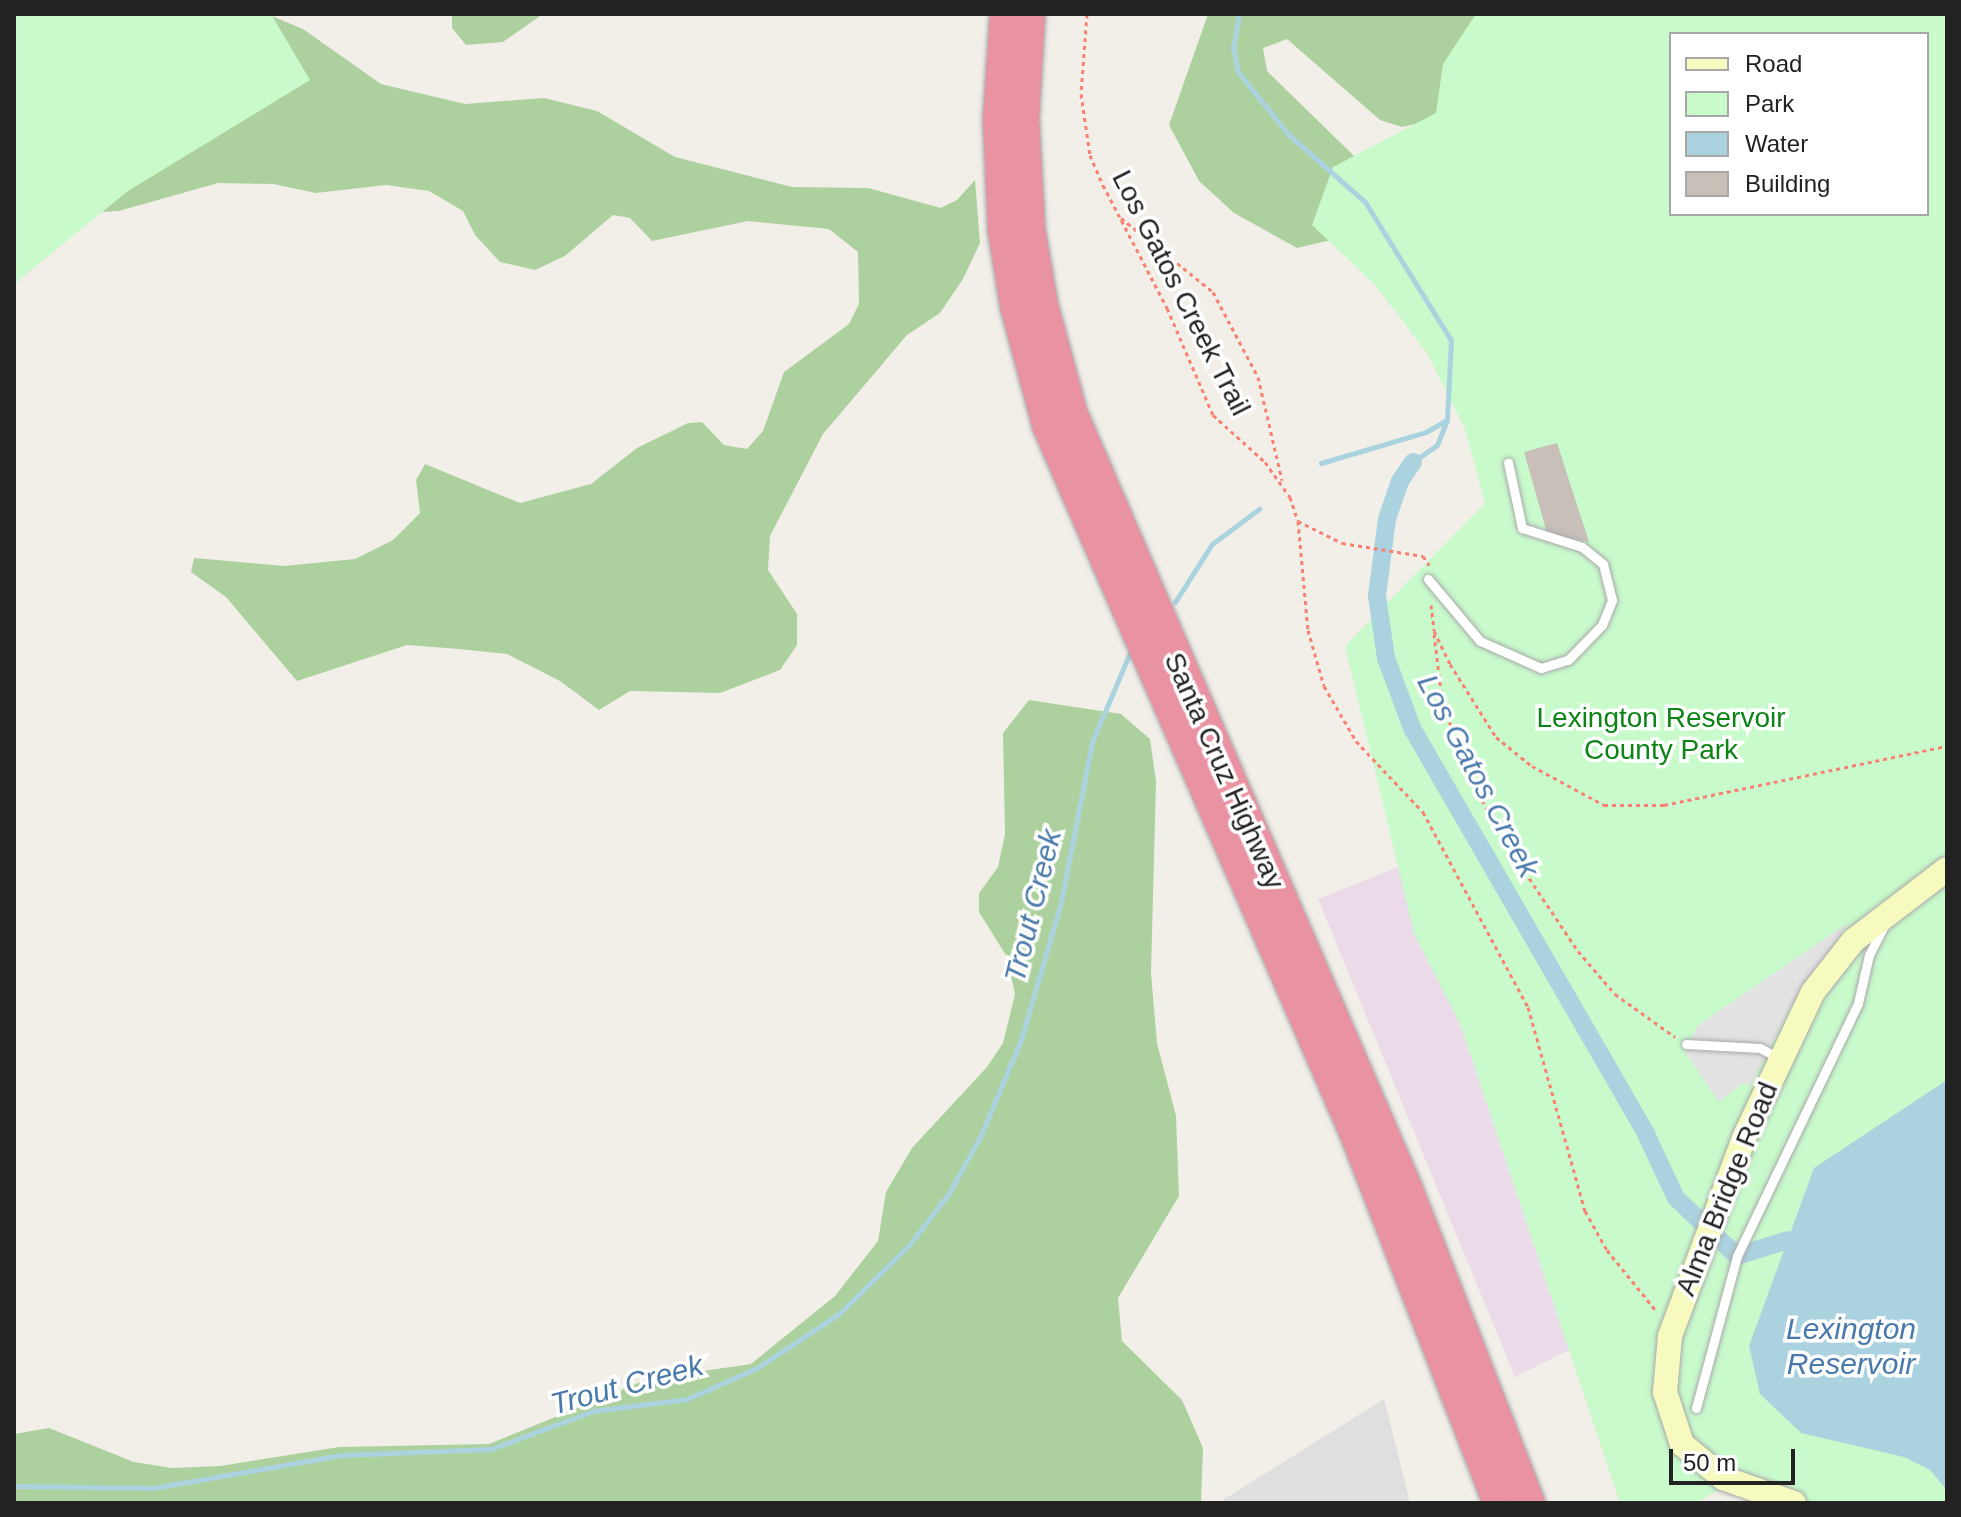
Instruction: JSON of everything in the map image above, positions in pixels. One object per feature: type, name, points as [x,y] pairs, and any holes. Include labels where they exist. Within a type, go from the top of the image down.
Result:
[{"type":"highway","name":"Santa Cruz Highway","points":[[1006,14],[999,119],[1004,230],[1025,347],[1049,427],[1355,1131],[1499,1503]]},
{"type":"highway","name":"Santa Cruz Highway","points":[[1029,14],[1023,119],[1029,230],[1042,306],[1071,413],[1390,1148],[1529,1503]]},
{"type":"street","name":"Alma Bridge Road","points":[[1794,1503],[1723,1478],[1690,1454],[1667,1406],[1667,1351],[1674,1323],[1744,1138],[1779,1058],[1834,963],[1893,908],[1947,869]]},
{"type":"lane","points":[[1428,579],[1480,641],[1541,668],[1568,660],[1602,625],[1612,600],[1603,564],[1582,547],[1522,528],[1508,462]]},
{"type":"lane","points":[[1696,1408],[1737,1256],[1858,1003],[1869,955],[1893,908]]},
{"type":"lane","points":[[1686,1044],[1760,1048],[1779,1058]]},
{"type":"path","name":"Los Gatos Creek Trail","points":[[1087,14],[1082,63],[1085,126],[1090,155],[1213,415],[1283,484],[1298,521],[1308,630],[1324,686],[1356,741],[1423,812],[1528,1007],[1585,1211],[1607,1250],[1652,1303],[1667,1351]]},
{"type":"path","points":[[1120,216],[1213,292],[1258,377],[1283,484]]},
{"type":"path","points":[[1298,521],[1342,543],[1423,556],[1429,562],[1428,579],[1443,707],[1482,800],[1507,845],[1578,951],[1615,994],[1647,1021],[1686,1044]]},
{"type":"path","points":[[1434,631],[1468,701],[1496,737],[1532,766],[1604,805],[1664,805],[1947,746]]},
{"type":"shaded area","points":[[1448,847],[1661,1304],[1515,1377],[1318,899]]},
{"type":"shaded area","points":[[1849,922],[1794,1001],[1750,1086],[1743,1083],[1719,1102],[1686,1053],[1697,1026]]},
{"type":"shaded area","points":[[1384,1399],[1410,1503],[1218,1503]]},
{"type":"green space","points":[[14,14],[271,14],[310,80],[128,191],[14,284]]},
{"type":"green space","points":[[267,14],[303,29],[381,84],[465,104],[544,98],[597,111],[675,157],[792,187],[868,188],[941,208],[957,200],[975,180],[980,243],[963,279],[940,313],[907,335],[823,434],[770,536],[768,570],[797,614],[797,645],[780,670],[720,693],[630,691],[599,710],[560,681],[507,654],[459,649],[407,645],[297,681],[226,597],[191,572],[194,558],[284,566],[355,559],[393,540],[420,513],[416,480],[425,464],[520,503],[591,484],[637,448],[688,423],[702,422],[724,445],[747,449],[763,431],[784,372],[849,324],[859,304],[858,252],[829,229],[748,221],[652,241],[630,218],[613,215],[565,256],[535,270],[500,262],[475,235],[463,211],[429,191],[386,185],[316,193],[273,184],[218,183],[119,211],[46,215]]},
{"type":"green space","points":[[452,14],[543,14],[503,42],[466,45],[452,28]]},
{"type":"green space","points":[[1208,14],[1519,14],[1525,33],[1428,121],[1402,127],[1380,120],[1287,39],[1263,48],[1267,71],[1388,189],[1348,236],[1297,248],[1234,213],[1199,181],[1169,125]]},
{"type":"green space","name":"Lexington Reservoir County Park","points":[[1476,14],[1947,14],[1947,1503],[1800,1503],[1728,1484],[1697,1503],[1620,1503],[1461,1026],[1414,933],[1345,646],[1485,503],[1465,429],[1427,353],[1375,285],[1312,225],[1333,167],[1436,113],[1443,64]]},
{"type":"green space","points":[[1029,700],[1121,714],[1150,739],[1156,781],[1151,973],[1157,1043],[1176,1116],[1179,1196],[1118,1298],[1122,1341],[1182,1400],[1203,1448],[1201,1503],[14,1503],[14,1434],[49,1428],[134,1462],[172,1468],[220,1466],[339,1447],[489,1444],[648,1379],[751,1364],[835,1296],[878,1241],[886,1192],[912,1148],[987,1067],[1003,1043],[1015,994],[1007,957],[979,912],[979,893],[998,867],[1005,834],[1003,733]]},
{"type":"water","name":"Lexington Reservoir","points":[[1947,1080],[1947,1490],[1930,1470],[1904,1457],[1801,1433],[1760,1394],[1749,1346],[1814,1168]]},
{"type":"building","points":[[1557,443],[1589,542],[1547,533],[1524,452]]},
{"type":"waterway","name":"Los Gatos Creek","points":[[1239,14],[1233,47],[1238,72],[1288,134],[1365,202],[1451,340],[1447,420],[1437,445],[1413,462]]},
{"type":"waterway","name":"Trout Creek","points":[[1321,463],[1426,432],[1447,420]]},
{"type":"waterway","name":"Los Gatos Creek","points":[[1413,462],[1400,481],[1387,519],[1377,596],[1386,658],[1412,728],[1646,1134],[1676,1198],[1737,1256],[1788,1240]]},
{"type":"waterway","name":"Trout Creek","points":[[1175,602],[1212,544],[1259,509]]},
{"type":"waterway","name":"Trout Creek","points":[[14,1486],[153,1488],[343,1455],[491,1449],[593,1411],[687,1399],[757,1368],[839,1314],[909,1245],[949,1193],[981,1135],[1021,1040],[1061,902],[1092,742],[1129,655]]}]
